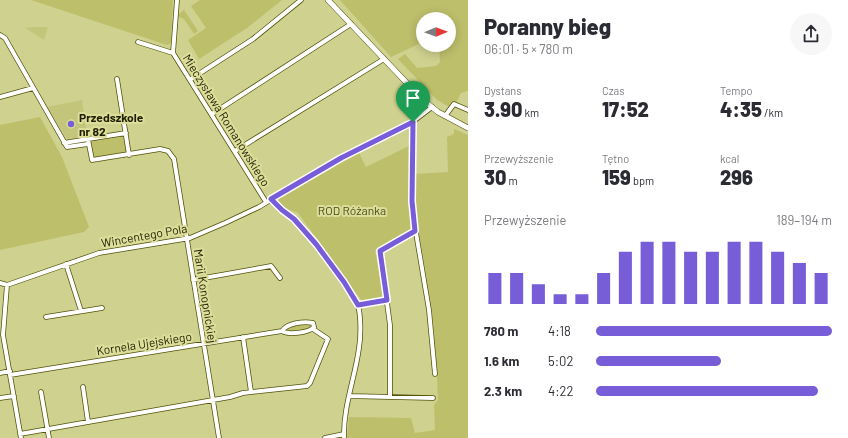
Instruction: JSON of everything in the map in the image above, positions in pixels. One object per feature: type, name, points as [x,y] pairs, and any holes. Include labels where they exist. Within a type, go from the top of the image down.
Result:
[{"type":"street","name":"Mieczysława Romanowskiego","points":[[177,0],[173,53],[191,79],[266,202]]},
{"type":"street","points":[[191,79],[253,39],[301,0]]},
{"type":"street","points":[[328,0],[432,107],[445,116],[468,128]]},
{"type":"street","points":[[212,114],[351,24]]},
{"type":"street","points":[[0,35],[4,38],[67,148],[88,144]]},
{"type":"street","points":[[138,42],[173,53]]},
{"type":"street","points":[[235,151],[384,58]]},
{"type":"street","points":[[88,139],[92,160],[129,155],[117,79]]},
{"type":"street","points":[[0,97],[33,88]]},
{"type":"street","points":[[445,116],[454,104],[468,110]]},
{"type":"street","name":"Wincentego Pola","points":[[7,285],[103,252],[186,238],[226,223],[266,202],[341,158],[413,122],[432,107]]},
{"type":"street","points":[[413,122],[412,201],[415,231],[430,310],[435,374]]},
{"type":"street","points":[[64,143],[126,133]]},
{"type":"street","name":"Marii Konopnickiej","points":[[129,155],[160,149],[168,151],[174,159],[218,438]]},
{"type":"street","points":[[271,199],[294,219],[316,244],[344,282],[358,305],[360,346],[349,396],[344,436],[325,438]]},
{"type":"street","points":[[390,397],[390,325],[380,251],[415,231]]},
{"type":"street","points":[[66,264],[81,311]]},
{"type":"street","points":[[193,280],[271,266],[280,278]]},
{"type":"street","points":[[0,283],[7,285],[2,335],[10,373],[20,436],[47,429],[251,392],[309,385],[328,339],[313,329]]},
{"type":"street","points":[[358,305],[387,300]]},
{"type":"street","points":[[46,317],[102,308]]},
{"type":"street","name":"Kornela Ujejskiego","points":[[0,373],[10,373],[282,331],[287,333],[313,329],[313,323],[309,322],[287,326],[282,331]]},
{"type":"street","points":[[243,337],[251,392]]},
{"type":"street","points":[[83,387],[88,422]]},
{"type":"street","points":[[41,392],[49,438]]},
{"type":"street","points":[[0,398],[14,396]]},
{"type":"street","points":[[349,396],[433,398]]},
{"type":"shaded area","points":[[48,27],[44,40],[25,28]]},
{"type":"shaded area","name":"Przedszkole nr 82","points":[[82,100],[87,136],[67,139],[47,107]]},
{"type":"green space","points":[[31,0],[173,0],[171,43],[167,45]]},
{"type":"green space","points":[[200,0],[282,0],[247,28],[199,59],[188,40],[206,28],[191,6]]},
{"type":"green space","points":[[340,0],[468,0],[468,91],[461,93],[456,103],[453,102],[449,107],[436,99],[398,59],[405,54],[417,68],[436,66],[440,62],[439,52],[456,52],[456,12],[416,12],[416,45],[391,57]]},
{"type":"green space","points":[[184,10],[198,31],[194,34],[184,19],[179,17],[178,20],[179,14]]},
{"type":"green space","points":[[190,65],[194,65],[196,69],[194,73],[190,73],[188,71],[188,67]]},
{"type":"green space","points":[[40,117],[62,157],[89,227],[84,232],[0,250],[0,125]]},
{"type":"green space","points":[[454,129],[468,135],[468,438],[347,438],[349,417],[411,418],[415,433],[435,430],[434,405],[438,400],[434,334],[430,295],[418,226],[414,174],[448,172],[447,137],[454,134]]},
{"type":"green space","points":[[120,135],[125,140],[127,150],[125,153],[94,157],[90,144],[94,140]]},
{"type":"green space","name":"ROD Różanka","points":[[411,145],[410,230],[375,250],[383,294],[381,298],[362,301],[298,213],[282,206],[277,199],[359,153],[366,167]]},
{"type":"green space","points":[[309,323],[312,326],[310,329],[285,331],[286,327]]},
{"type":"place","name":"Przedszkole nr 82","points":[[71,124]]},
{"type":"route","points":[[413,122],[412,209],[415,231],[380,251],[387,300],[358,305],[355,298],[334,267],[325,258],[316,244],[294,219],[271,199],[341,158],[413,122]]}]
